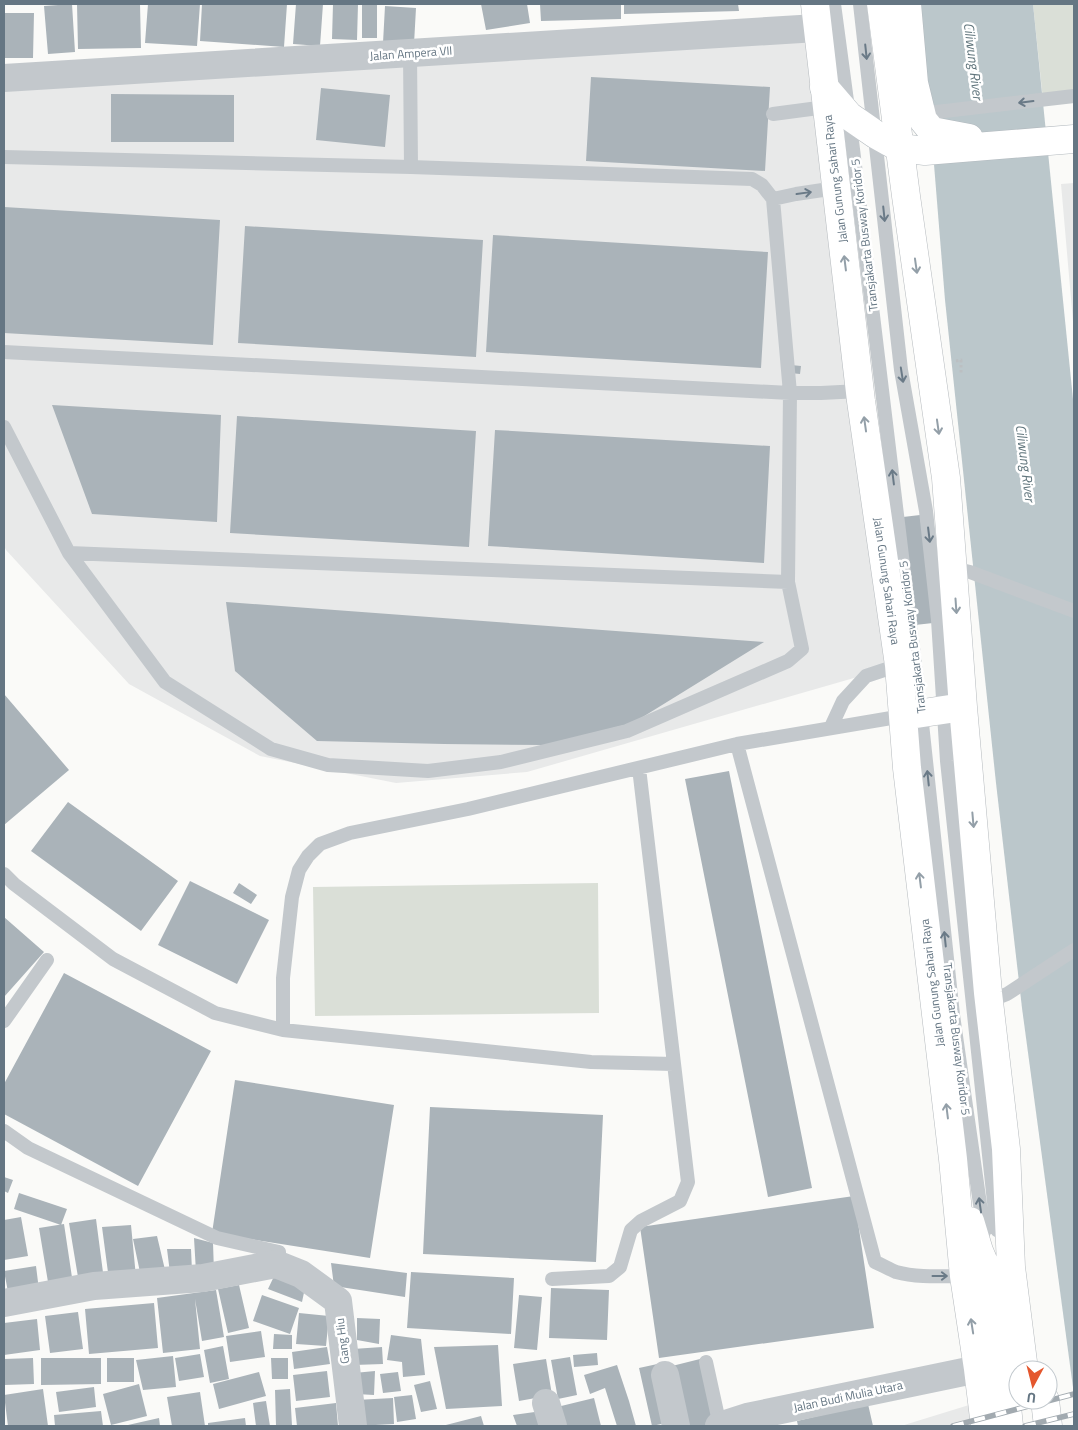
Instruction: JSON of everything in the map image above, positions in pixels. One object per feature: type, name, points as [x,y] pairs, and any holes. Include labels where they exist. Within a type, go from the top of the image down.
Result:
[{"type":"main road","name":"Jalan Gunung Sahari Raya","points":[[881,4],[879,114],[836,188],[860,390],[899,664],[933,712],[998,997],[1006,1149],[1028,1253],[1040,1360]]},
{"type":"main road","points":[[879,114],[914,83],[907,4]]},
{"type":"main road","name":"Jalan Gunung Sahari Raya","points":[[816,16],[900,148],[946,478],[961,570],[933,712],[907,768],[953,1159],[987,1271],[1020,1360]]},
{"type":"main road","points":[[879,114],[932,131],[963,138],[1028,143]]},
{"type":"main road","points":[[900,148],[930,151],[1074,139]]},
{"type":"main road","name":"Jalan Gunung Sahari Raya","points":[[985,1426],[978,1369],[987,1271],[1006,1149]]},
{"type":"main road","name":"Jalan Gunung Sahari Raya","points":[[987,1271],[1004,1378],[1009,1426]]},
{"type":"main road","points":[[1029,1410],[1031,1426]]},
{"type":"main road","points":[[1046,1410],[1048,1426]]},
{"type":"street","name":"Jalan Ampera VII","points":[[4,78],[410,53],[816,16]]},
{"type":"street","name":"Gang Hiu","points":[[4,1303],[94,1286],[203,1278],[276,1264],[301,1274],[338,1301],[353,1426]]},
{"type":"street","name":"Jalan Budi Mulia Utara","points":[[720,1426],[757,1415],[978,1369]]},
{"type":"street","points":[[665,1375],[676,1426]]},
{"type":"lane","name":"Transjakarta Busway Koridor 5","points":[[834,4],[879,114],[901,370],[926,511],[934,575],[938,620],[933,712],[947,761],[997,1231],[987,1271]]},
{"type":"lane","name":"Transjakarta Busway Koridor 5","points":[[860,4],[879,114],[933,712],[953,1015],[986,1251],[987,1271]]},
{"type":"lane","points":[[410,53],[411,167]]},
{"type":"lane","points":[[773,114],[879,114],[1074,96]]},
{"type":"lane","points":[[4,157],[411,167],[752,179],[762,185],[773,199],[790,393],[788,582],[802,648],[788,662],[628,731],[501,762],[428,771],[328,765],[271,749],[165,682],[69,553],[4,428]]},
{"type":"lane","points":[[773,199],[836,188]]},
{"type":"lane","points":[[4,352],[790,393],[821,394],[860,390]]},
{"type":"lane","points":[[69,553],[788,582]]},
{"type":"lane","points":[[961,570],[1074,611]]},
{"type":"lane","points":[[831,727],[843,701],[866,676],[899,664]]},
{"type":"lane","points":[[283,1030],[284,978],[292,897],[299,870],[308,856],[320,844],[350,833],[468,809],[737,744],[831,727],[933,712]]},
{"type":"lane","points":[[737,744],[875,1262],[895,1271],[925,1276],[987,1271]]},
{"type":"lane","points":[[552,1279],[609,1276],[620,1267],[631,1230],[641,1221],[680,1201],[688,1182],[639,768]]},
{"type":"lane","points":[[4,874],[14,884],[113,959],[215,1013],[283,1030],[590,1062],[674,1064]]},
{"type":"lane","points":[[998,997],[1074,950]]},
{"type":"lane","points":[[4,1020],[47,960]]},
{"type":"lane","points":[[4,1131],[28,1148],[217,1238],[279,1252]]},
{"type":"lane","points":[[706,1362],[720,1426]]},
{"type":"shaded area","points":[[1033,4],[1074,4],[1074,96],[1043,100]]},
{"type":"shaded area","points":[[817,28],[899,665],[527,772],[396,783],[260,756],[129,684],[6,550],[4,546],[4,84]]},
{"type":"shaded area","points":[[1074,183],[1074,333],[1061,184]]},
{"type":"shaded area","points":[[598,883],[599,1013],[315,1016],[313,887]]},
{"type":"shaded area","points":[[982,1401],[985,1426],[901,1426]]},
{"type":"water","name":"Ciliwung River","points":[[921,4],[1033,4],[1074,409],[1074,1395],[1022,1008],[996,783],[945,300]]},
{"type":"building","points":[[72,4],[75,52],[48,54],[44,6]]},
{"type":"building","points":[[77,4],[140,4],[141,48],[78,49]]},
{"type":"building","points":[[148,4],[200,4],[197,46],[145,43]]},
{"type":"building","points":[[202,4],[287,4],[284,47],[200,41]]},
{"type":"building","points":[[296,4],[323,4],[320,46],[293,44]]},
{"type":"building","points":[[333,4],[358,4],[357,40],[332,39]]},
{"type":"building","points":[[362,4],[377,4],[377,38],[362,38]]},
{"type":"building","points":[[481,4],[527,4],[530,23],[486,30]]},
{"type":"building","points":[[540,4],[621,4],[621,19],[541,21]]},
{"type":"building","points":[[624,4],[738,4],[739,11],[624,14]]},
{"type":"building","points":[[385,6],[416,8],[414,44],[383,43]]},
{"type":"building","points":[[4,13],[34,13],[33,58],[4,58]]},
{"type":"building","points":[[591,77],[770,87],[765,171],[586,161]]},
{"type":"building","points":[[321,88],[390,95],[385,147],[316,140]]},
{"type":"building","points":[[111,94],[234,95],[234,142],[111,142]]},
{"type":"building","points":[[4,207],[220,220],[213,345],[4,333]]},
{"type":"building","points":[[245,226],[483,240],[476,357],[238,343]]},
{"type":"building","points":[[493,235],[768,252],[761,368],[486,352]]},
{"type":"building","points":[[791,365],[801,366],[800,374],[790,373]]},
{"type":"building","points":[[52,405],[221,415],[217,522],[92,514]]},
{"type":"building","points":[[237,416],[476,431],[469,547],[230,533]]},
{"type":"building","points":[[495,430],[770,446],[764,563],[488,546]]},
{"type":"building","points":[[920,515],[933,623],[915,625],[903,517]]},
{"type":"building","points":[[226,602],[764,642],[633,723],[545,745],[317,741],[235,671]]},
{"type":"building","points":[[4,694],[69,770],[4,825]]},
{"type":"building","points":[[729,771],[812,1188],[768,1197],[685,779]]},
{"type":"building","points":[[68,802],[178,881],[141,931],[31,851]]},
{"type":"building","points":[[190,881],[269,920],[237,984],[158,945]]},
{"type":"building","points":[[239,883],[257,895],[251,904],[233,893]]},
{"type":"building","points":[[4,917],[44,952],[4,997]]},
{"type":"building","points":[[64,973],[211,1051],[138,1186],[4,1114],[4,1084]]},
{"type":"building","points":[[235,1080],[394,1105],[370,1258],[212,1233]]},
{"type":"building","points":[[430,1107],[603,1115],[596,1262],[423,1254]]},
{"type":"building","points":[[4,1177],[13,1180],[8,1193],[4,1191]]},
{"type":"building","points":[[19,1193],[67,1209],[61,1225],[14,1209]]},
{"type":"building","points":[[854,1196],[874,1328],[659,1358],[640,1227]]},
{"type":"building","points":[[21,1217],[28,1256],[4,1260],[4,1220]]},
{"type":"building","points":[[96,1219],[104,1280],[79,1283],[69,1223]]},
{"type":"building","points":[[64,1224],[73,1284],[49,1288],[39,1228]]},
{"type":"building","points":[[131,1225],[136,1277],[109,1280],[102,1227]]},
{"type":"building","points":[[157,1236],[166,1274],[141,1277],[133,1239]]},
{"type":"building","points":[[194,1238],[213,1243],[214,1272],[196,1272]]},
{"type":"building","points":[[167,1249],[191,1249],[192,1271],[170,1273]]},
{"type":"building","points":[[331,1263],[407,1273],[405,1297],[334,1286]]},
{"type":"building","points":[[36,1266],[39,1290],[9,1297],[4,1271]]},
{"type":"building","points":[[277,1270],[306,1283],[302,1302],[268,1289]]},
{"type":"building","points":[[411,1272],[514,1278],[511,1334],[407,1328]]},
{"type":"building","points":[[239,1285],[249,1328],[228,1333],[218,1289]]},
{"type":"building","points":[[551,1288],[609,1290],[607,1340],[549,1338]]},
{"type":"building","points":[[216,1290],[224,1337],[202,1341],[195,1299],[200,1349],[163,1353],[157,1298]]},
{"type":"building","points":[[262,1295],[299,1308],[290,1334],[253,1321]]},
{"type":"building","points":[[519,1295],[542,1297],[537,1350],[514,1348]]},
{"type":"building","points":[[154,1303],[158,1348],[89,1354],[85,1309]]},
{"type":"building","points":[[78,1312],[83,1349],[50,1353],[45,1316]]},
{"type":"building","points":[[299,1313],[329,1316],[326,1346],[296,1344]]},
{"type":"building","points":[[357,1318],[380,1319],[379,1344],[357,1340]]},
{"type":"building","points":[[37,1319],[40,1350],[4,1355],[4,1323]]},
{"type":"building","points":[[261,1331],[265,1357],[230,1362],[226,1336]]},
{"type":"building","points":[[274,1334],[292,1335],[292,1349],[273,1349]]},
{"type":"building","points":[[391,1335],[421,1339],[425,1375],[403,1377],[402,1362],[387,1360]]},
{"type":"building","points":[[498,1345],[502,1406],[446,1409],[434,1347]]},
{"type":"building","points":[[223,1346],[229,1379],[210,1383],[204,1350]]},
{"type":"building","points":[[327,1347],[330,1364],[294,1369],[292,1352]]},
{"type":"building","points":[[382,1347],[383,1364],[354,1365],[353,1349]]},
{"type":"building","points":[[597,1353],[598,1365],[574,1367],[573,1355]]},
{"type":"building","points":[[200,1354],[204,1377],[179,1381],[175,1358]]},
{"type":"building","points":[[173,1356],[176,1387],[143,1390],[136,1360]]},
{"type":"building","points":[[570,1357],[577,1395],[558,1399],[551,1360]]},
{"type":"building","points":[[33,1358],[34,1384],[4,1385],[4,1359]]},
{"type":"building","points":[[41,1358],[101,1358],[101,1384],[41,1385]]},
{"type":"building","points":[[107,1358],[134,1358],[134,1382],[107,1382]]},
{"type":"building","points":[[271,1358],[288,1358],[288,1379],[272,1379]]},
{"type":"building","points":[[546,1359],[552,1395],[519,1401],[513,1364]]},
{"type":"building","points":[[700,1359],[715,1423],[703,1426],[678,1426],[664,1368]]},
{"type":"building","points":[[662,1363],[675,1421],[652,1426],[639,1368]]},
{"type":"building","points":[[617,1365],[636,1426],[617,1426],[605,1388],[590,1394],[584,1375]]},
{"type":"building","points":[[327,1371],[330,1397],[296,1401],[293,1375]]},
{"type":"building","points":[[375,1371],[374,1395],[356,1394],[354,1373]]},
{"type":"building","points":[[259,1372],[266,1396],[219,1409],[213,1384]]},
{"type":"building","points":[[398,1372],[401,1391],[383,1393],[380,1374]]},
{"type":"building","points":[[430,1381],[437,1409],[421,1412],[414,1385]]},
{"type":"building","points":[[139,1384],[147,1416],[111,1425],[103,1394]]},
{"type":"building","points":[[94,1387],[96,1407],[59,1412],[56,1392]]},
{"type":"building","points":[[43,1389],[48,1426],[8,1426],[4,1395]]},
{"type":"building","points":[[290,1389],[292,1426],[276,1426],[275,1390]]},
{"type":"building","points":[[200,1392],[205,1426],[172,1426],[167,1397]]},
{"type":"building","points":[[412,1395],[416,1419],[397,1422],[394,1397]]},
{"type":"building","points":[[393,1398],[394,1424],[357,1426],[356,1400]]},
{"type":"building","points":[[594,1398],[601,1426],[558,1426],[553,1408]]},
{"type":"building","points":[[266,1401],[270,1426],[256,1426],[253,1403]]},
{"type":"building","points":[[336,1403],[338,1426],[297,1426],[295,1408]]},
{"type":"building","points":[[868,1404],[873,1426],[798,1426],[797,1421]]},
{"type":"building","points":[[101,1411],[103,1426],[55,1426],[54,1415]]},
{"type":"building","points":[[542,1411],[544,1426],[517,1426],[513,1415]]},
{"type":"building","points":[[481,1416],[484,1426],[442,1426]]},
{"type":"building","points":[[159,1418],[160,1426],[128,1425]]},
{"type":"building","points":[[245,1418],[246,1426],[208,1426],[208,1423]]},
{"type":"railway","points":[[953,1426],[1074,1394]]},
{"type":"railway","points":[[1025,1426],[1074,1414]]}]
